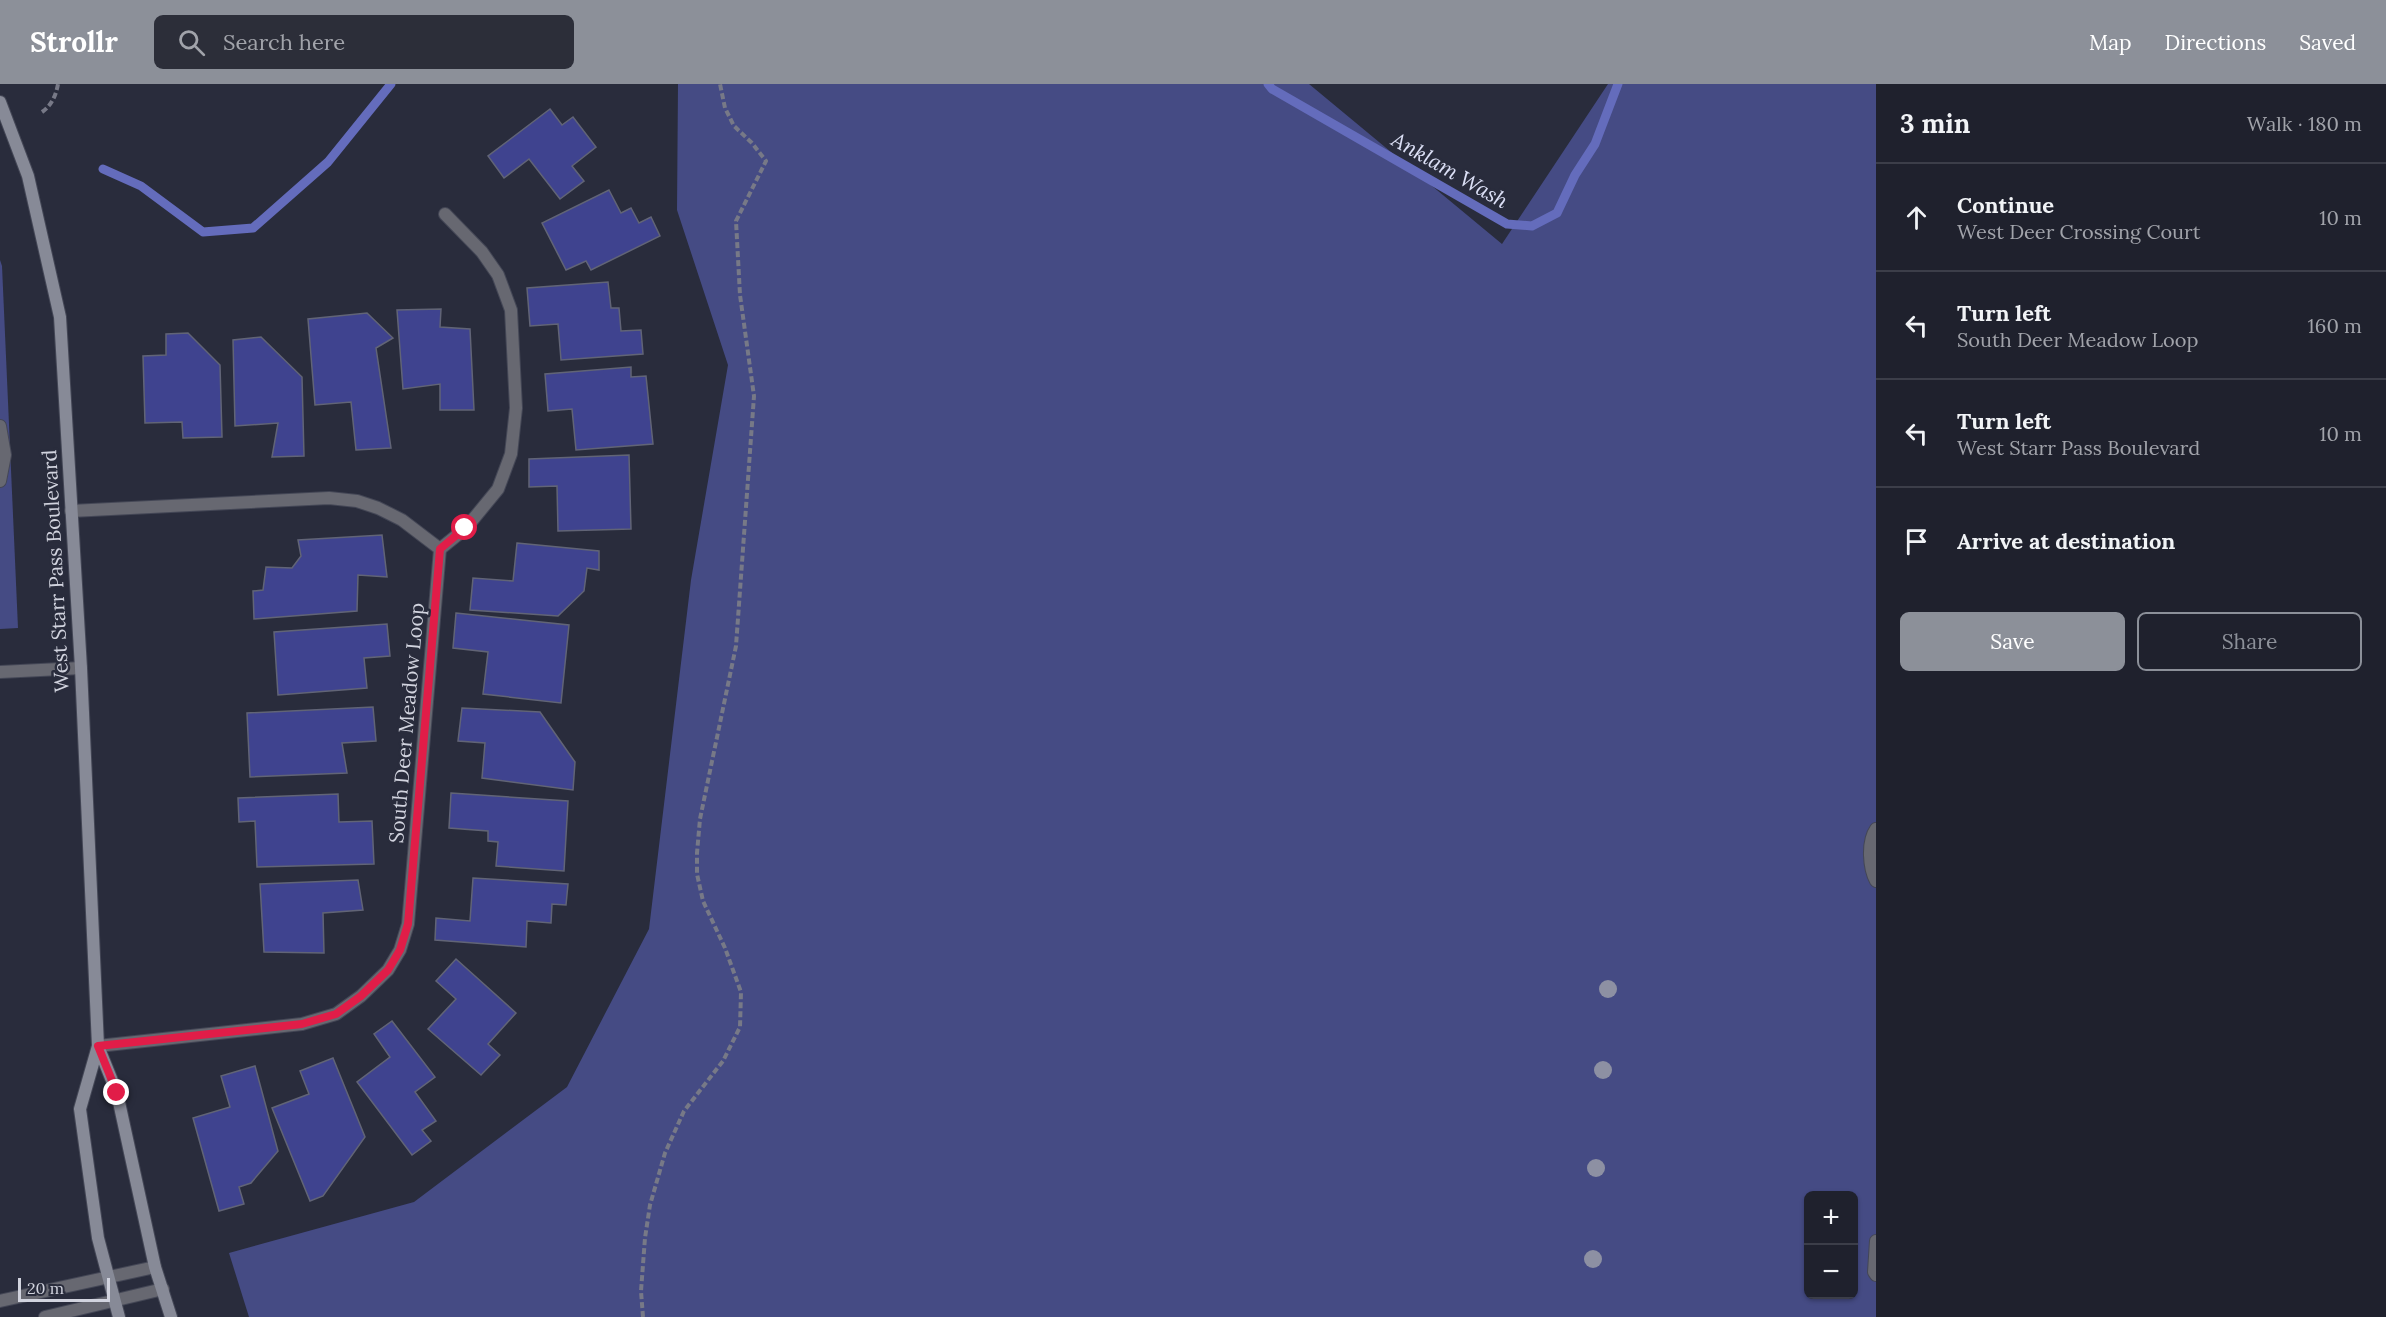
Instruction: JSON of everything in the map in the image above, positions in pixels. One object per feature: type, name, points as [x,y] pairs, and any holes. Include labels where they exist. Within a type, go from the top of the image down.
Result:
[{"type":"street","name":"West Starr Pass Boulevard","points":[[0,102],[28,176],[60,317],[81,668],[98,1046],[80,1109],[98,1238],[119,1317]]},
{"type":"street","points":[[71,511],[329,498],[357,501],[402,520],[440,549],[465,528],[498,489],[511,454],[516,408],[511,310],[498,275],[482,252],[445,214]]},
{"type":"street","points":[[0,426],[5,455],[0,481]]},
{"type":"street","name":"South Deer Meadow Loop","points":[[98,1046],[302,1024],[336,1014],[361,996],[388,970],[400,950],[408,924],[440,549]]},
{"type":"street","points":[[0,672],[81,668]]},
{"type":"street","points":[[1876,829],[1870,855],[1871,873],[1876,881]]},
{"type":"street","name":"West Starr Pass Boulevard","points":[[98,1046],[117,1093],[155,1267],[171,1317]]},
{"type":"street","points":[[1876,1241],[1874,1247],[1876,1275]]},
{"type":"street","points":[[0,1301],[155,1267]]},
{"type":"street","points":[[45,1317],[163,1289]]},
{"type":"path","points":[[42,112],[48,108],[56,95],[58,84]]},
{"type":"path","points":[[643,1317],[641,1291],[645,1238],[650,1205],[665,1153],[684,1112],[723,1061],[740,1027],[741,992],[725,948],[703,901],[697,874],[697,853],[700,819],[736,646],[754,396],[740,295],[736,221],[766,161],[752,143],[734,126],[725,108],[720,84]]},
{"type":"shaded area","points":[[678,84],[1309,84],[1502,244],[1608,84],[1876,84],[1876,1317],[249,1317],[229,1253],[414,1202],[567,1087],[649,929],[691,580],[728,365],[677,210]]},
{"type":"shaded area","points":[[0,260],[18,628],[0,629]]},
{"type":"building","points":[[550,109],[562,125],[573,117],[596,147],[572,166],[584,181],[560,199],[529,159],[504,178],[488,156]]},
{"type":"building","points":[[609,190],[621,213],[631,208],[639,223],[651,217],[660,236],[591,270],[586,261],[566,270],[542,223]]},
{"type":"building","points":[[608,282],[611,308],[619,308],[621,331],[641,330],[643,354],[561,360],[558,324],[530,326],[527,288]]},
{"type":"building","points":[[441,309],[440,327],[470,329],[474,410],[440,410],[440,384],[403,389],[397,310]]},
{"type":"building","points":[[367,313],[393,338],[376,348],[391,448],[356,450],[351,402],[315,405],[308,319]]},
{"type":"building","points":[[188,333],[220,365],[222,437],[183,438],[182,422],[145,423],[143,356],[166,355],[166,334]]},
{"type":"building","points":[[261,337],[302,377],[304,456],[272,457],[278,423],[235,426],[233,340]]},
{"type":"building","points":[[631,367],[631,377],[646,376],[653,444],[576,450],[572,409],[548,411],[545,374]]},
{"type":"building","points":[[629,455],[631,529],[558,531],[557,486],[529,487],[529,459]]},
{"type":"building","points":[[382,535],[387,577],[358,575],[357,611],[254,619],[253,591],[263,590],[266,567],[292,568],[301,556],[298,540]]},
{"type":"building","points":[[517,543],[599,551],[599,570],[587,568],[584,591],[558,616],[470,610],[473,578],[513,581]]},
{"type":"building","points":[[456,613],[569,625],[561,703],[483,694],[488,652],[453,648]]},
{"type":"building","points":[[387,624],[390,656],[364,658],[367,688],[278,695],[274,632]]},
{"type":"building","points":[[373,707],[376,741],[342,743],[347,773],[250,777],[247,713]]},
{"type":"building","points":[[462,708],[540,712],[575,762],[573,790],[482,778],[485,743],[458,741]]},
{"type":"building","points":[[451,793],[568,801],[564,871],[496,866],[498,842],[488,841],[488,831],[449,828]]},
{"type":"building","points":[[338,794],[339,822],[372,821],[374,864],[257,867],[255,821],[239,822],[238,798]]},
{"type":"building","points":[[473,878],[568,884],[566,905],[552,904],[551,923],[527,921],[526,947],[435,940],[436,918],[470,921]]},
{"type":"building","points":[[358,880],[363,910],[323,913],[324,953],[264,952],[260,884]]},
{"type":"building","points":[[456,959],[516,1013],[488,1044],[500,1055],[481,1075],[428,1029],[456,999],[436,981]]},
{"type":"building","points":[[392,1021],[435,1077],[415,1092],[436,1121],[422,1130],[431,1141],[412,1155],[357,1082],[390,1057],[374,1034]]},
{"type":"building","points":[[333,1058],[365,1137],[323,1196],[310,1201],[272,1108],[309,1094],[300,1071]]},
{"type":"building","points":[[255,1066],[278,1151],[251,1183],[239,1187],[244,1204],[219,1211],[193,1118],[230,1107],[221,1076]]},
{"type":"waterway","name":"Anklam Wash","points":[[103,169],[141,186],[203,232],[253,228],[328,162],[391,84]]},
{"type":"waterway","name":"Anklam Wash","points":[[1268,84],[1272,89],[1507,224],[1532,226],[1557,213],[1575,175],[1595,144],[1618,84]]},
{"type":"route","points":[[117,1093],[98,1046],[302,1024],[336,1014],[361,996],[388,970],[400,950],[408,924],[440,549],[465,528]]}]
